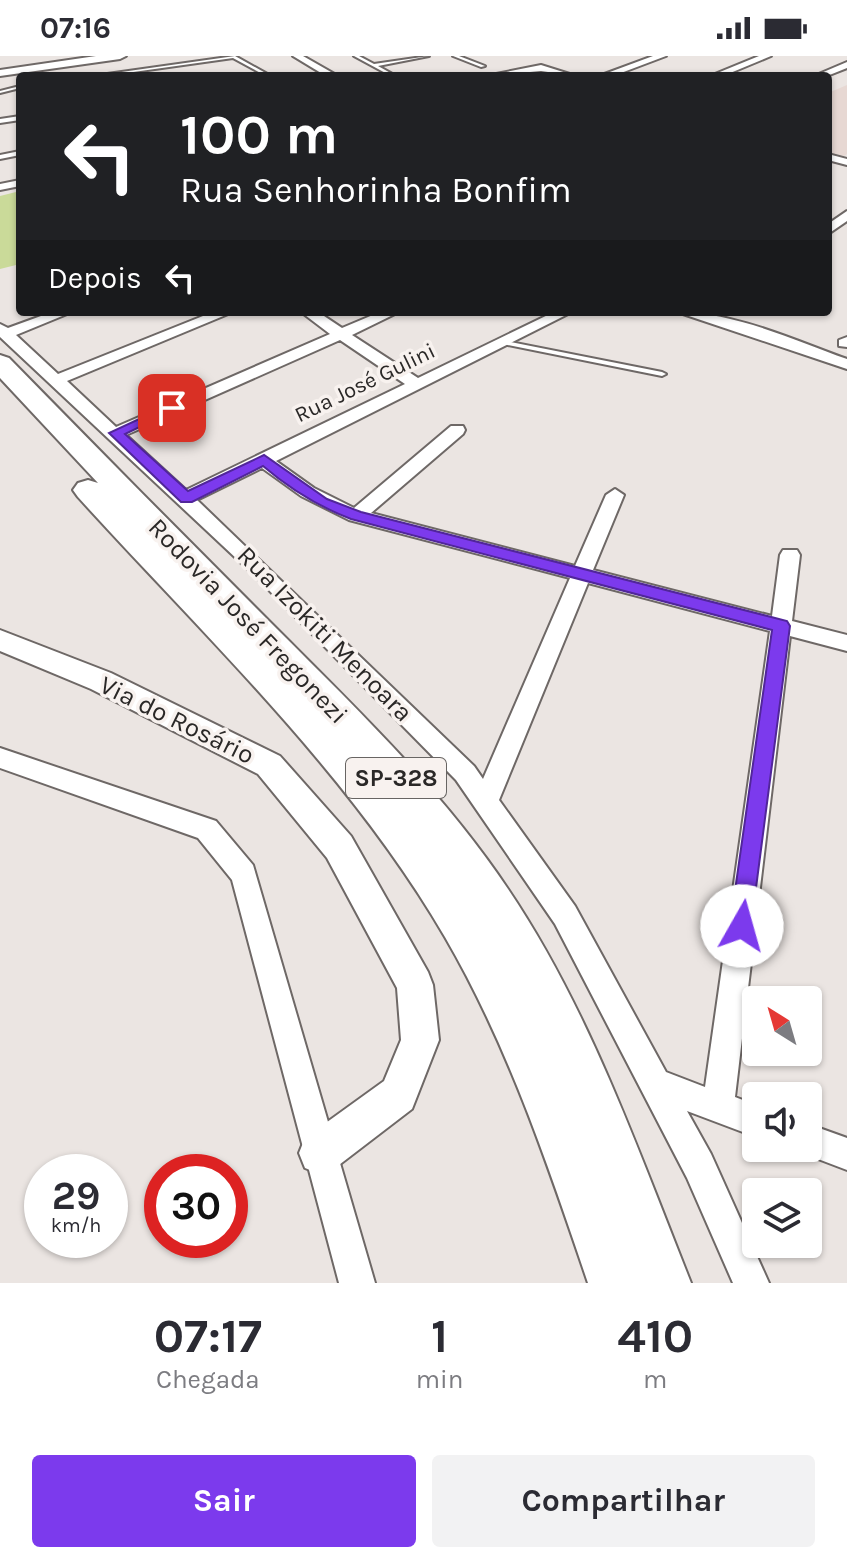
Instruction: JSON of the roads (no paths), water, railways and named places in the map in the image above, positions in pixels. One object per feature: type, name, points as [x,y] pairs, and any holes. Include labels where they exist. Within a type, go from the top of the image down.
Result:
[{"type":"highway","name":"Rodovia José Fregonezi","points":[[2,341],[436,823],[494,906],[548,1000],[606,1136],[662,1283]]},
{"type":"highway","name":"Rodovia José Fregonezi","points":[[4,400],[343,759],[405,841],[464,927],[513,1022],[569,1150],[617,1283]]},
{"type":"street","points":[[0,66],[71,56]]},
{"type":"street","points":[[0,73],[120,56]]},
{"type":"street","points":[[297,56],[326,72]]},
{"type":"street","points":[[616,72],[662,56]]},
{"type":"street","points":[[725,72],[767,56]]},
{"type":"street","points":[[510,72],[528,68],[556,72]]},
{"type":"street","points":[[2,341],[56,316]]},
{"type":"street","points":[[56,380],[216,316]]},
{"type":"street","points":[[314,316],[416,384]]},
{"type":"street","points":[[116,433],[383,316]]},
{"type":"street","name":"Rua José Gulini","points":[[186,498],[557,316]]},
{"type":"street","points":[[720,316],[847,364]]},
{"type":"street","name":"Rua Izokiti Menoara","points":[[2,341],[56,380],[186,498],[465,773],[565,915],[699,1166],[751,1283]]},
{"type":"street","points":[[356,516],[457,430]]},
{"type":"street","points":[[264,460],[293,485],[322,502],[356,516],[847,643]]},
{"type":"street","points":[[485,803],[615,495]]},
{"type":"street","points":[[718,1107],[790,555]]},
{"type":"street","name":"Via do Rosário","points":[[0,640],[101,681],[269,765],[339,847],[415,985],[420,1040],[398,1095],[320,1153]]},
{"type":"street","points":[[0,758],[207,829],[244,874],[357,1283]]},
{"type":"street","points":[[655,1084],[742,1116]]},
{"type":"street","points":[[822,1145],[847,1154]]},
{"type":"lane","points":[[123,72],[235,56],[262,72]]},
{"type":"lane","points":[[356,56],[386,72]]},
{"type":"lane","points":[[373,65],[427,56]]},
{"type":"lane","points":[[455,56],[483,66]]},
{"type":"lane","points":[[503,342],[662,374]]}]
